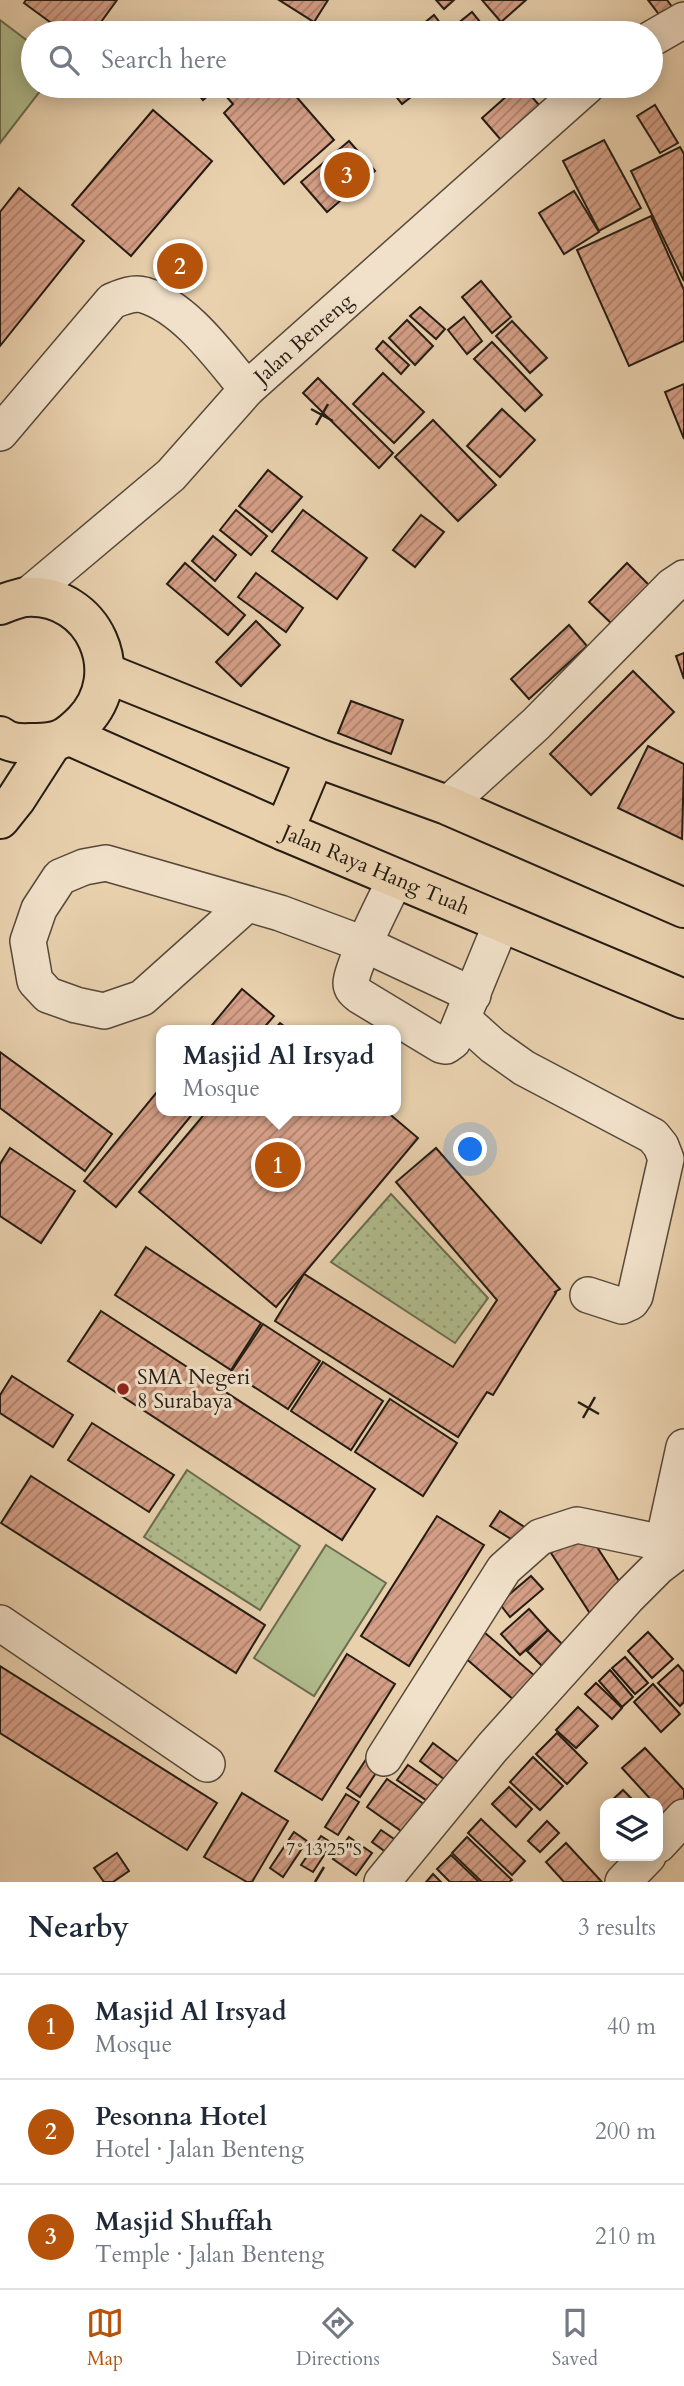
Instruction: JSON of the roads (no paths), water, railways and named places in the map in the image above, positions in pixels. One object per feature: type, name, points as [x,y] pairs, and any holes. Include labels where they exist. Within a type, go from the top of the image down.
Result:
[{"type":"highway","points":[[0,819],[61,739],[96,709],[106,673],[100,643],[83,618],[57,601],[13,601]]},
{"type":"highway","points":[[106,673],[316,757],[447,805],[684,908]]},
{"type":"highway","points":[[0,736],[9,743],[61,739]]},
{"type":"highway","name":"Jalan Raya Hang Tuah","points":[[61,739],[284,831],[388,894],[494,941],[684,999]]},
{"type":"highway","points":[[284,831],[316,757]]},
{"type":"street","points":[[663,32],[684,20]]},
{"type":"street","name":"Jalan Benteng","points":[[13,601],[171,475],[247,389],[574,98]]},
{"type":"street","points":[[0,433],[112,301],[128,295],[142,294],[187,320],[247,389]]},
{"type":"street","points":[[447,805],[536,724],[672,586],[684,579]]},
{"type":"street","points":[[247,904],[142,999],[104,1011],[76,1006],[48,995],[35,981],[28,941],[39,909],[60,877],[84,867],[106,863],[280,913],[366,945],[468,1007],[493,1046],[524,1068],[653,1136],[661,1146],[666,1159],[635,1296],[631,1302],[622,1306],[588,1296]]},
{"type":"street","points":[[388,894],[351,979],[353,991],[441,1045],[446,1046],[453,1041],[494,941]]},
{"type":"street","points":[[382,1882],[492,1748],[676,1545],[684,1447]]},
{"type":"street","points":[[384,1758],[504,1569],[540,1537],[577,1525],[676,1545]]},
{"type":"street","points":[[0,1623],[208,1765]]},
{"type":"street","points":[[663,1840],[684,1817]]},
{"type":"street","points":[[623,1882],[643,1861]]},
{"type":"place","name":"Masjid Shuffah","points":[[347,175]]},
{"type":"place","name":"Pesonna Hotel","points":[[180,266]]},
{"type":"place","name":"Masjid Al Irsyad","points":[[278,1165]]},
{"type":"place","name":"SMA Negeri 8 Surabaya","points":[[123,1389]]}]
